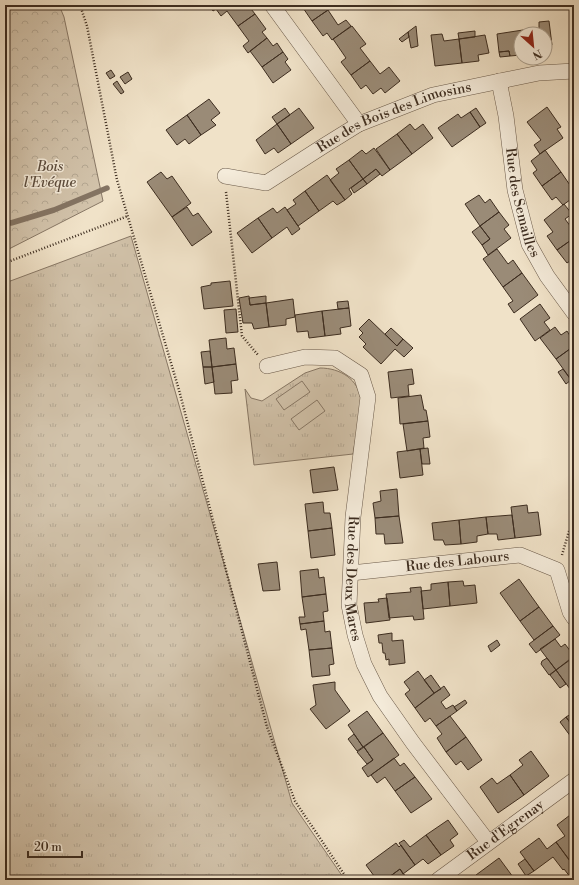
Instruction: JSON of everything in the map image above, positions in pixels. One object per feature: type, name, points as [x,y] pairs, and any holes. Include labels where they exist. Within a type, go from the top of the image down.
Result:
[{"type":"street","points":[[272,5],[359,124]]},
{"type":"street","name":"Rue des Bois des Limosins","points":[[225,176],[266,184],[359,124],[432,95],[539,73],[574,71]]},
{"type":"street","name":"Rue des Semailles","points":[[499,81],[506,116],[515,190],[529,244],[547,276],[574,314]]},
{"type":"street","name":"Rue des Deux Mares","points":[[267,366],[305,357],[335,358],[361,375],[368,397],[353,517],[349,605],[355,636],[364,664],[380,696],[413,743],[488,842]]},
{"type":"street","name":"Rue des Labours","points":[[351,573],[520,555],[557,570]]},
{"type":"street","points":[[557,570],[570,612],[574,618]]},
{"type":"street","name":"Rue d'Egrenay","points":[[438,880],[574,780]]},
{"type":"path","points":[[80,5],[87,26],[117,180],[179,390],[267,727],[295,801],[348,880]]},
{"type":"path","points":[[225,176],[242,336],[267,366]]},
{"type":"path","points":[[5,263],[128,216]]},
{"type":"path","points":[[557,570],[569,531],[574,528]]},
{"type":"green space","name":"Bois l'Evéque","points":[[5,5],[59,5],[64,17],[103,201],[5,251]]},
{"type":"green space","points":[[131,236],[292,803],[345,880],[5,880],[5,283]]},
{"type":"green space","points":[[320,368],[335,370],[347,376],[357,387],[361,401],[353,454],[254,465],[245,389],[251,398],[262,401],[305,373]]},
{"type":"green space","points":[[302,381],[310,392],[284,410],[276,399]]},
{"type":"green space","points":[[317,400],[325,411],[299,430],[291,419]]},
{"type":"building","points":[[209,5],[222,5],[213,11]]},
{"type":"building","points":[[222,5],[248,5],[255,14],[238,26],[227,11],[221,16],[216,9]]},
{"type":"building","points":[[301,5],[324,5],[328,10],[312,21]]},
{"type":"building","points":[[328,10],[338,25],[346,20],[351,26],[332,40],[327,33],[323,36],[312,21]]},
{"type":"building","points":[[255,14],[266,29],[262,32],[267,38],[248,53],[243,46],[249,41],[238,26]]},
{"type":"building","points":[[549,21],[550,26],[539,26],[539,22]]},
{"type":"building","points":[[352,26],[366,44],[360,48],[370,61],[351,75],[341,62],[346,58],[333,39]]},
{"type":"building","points":[[416,26],[418,46],[411,48],[408,32]]},
{"type":"building","points":[[475,31],[475,37],[459,39],[458,33]]},
{"type":"building","points":[[408,32],[409,37],[402,42],[399,39]]},
{"type":"building","points":[[513,32],[513,56],[510,56],[509,51],[499,52],[497,34]]},
{"type":"building","points":[[442,34],[444,41],[459,39],[462,63],[435,66],[431,35]]},
{"type":"building","points":[[485,35],[489,53],[478,55],[479,61],[462,63],[459,39]]},
{"type":"building","points":[[267,38],[273,46],[277,43],[283,52],[262,67],[250,51]]},
{"type":"building","points":[[509,51],[510,56],[500,57],[499,52]]},
{"type":"building","points":[[283,52],[288,59],[285,62],[291,70],[273,83],[262,67]]},
{"type":"building","points":[[370,61],[380,74],[389,67],[400,81],[385,93],[381,88],[373,94],[366,85],[361,89],[351,75]]},
{"type":"building","points":[[111,70],[115,76],[110,79],[106,73]]},
{"type":"building","points":[[128,72],[132,79],[125,84],[120,77]]},
{"type":"building","points":[[117,81],[124,92],[121,94],[113,84]]},
{"type":"building","points":[[209,99],[220,113],[211,120],[216,125],[201,135],[187,115]]},
{"type":"building","points":[[547,107],[561,127],[557,129],[563,138],[540,154],[534,145],[541,140],[527,122]]},
{"type":"building","points":[[285,108],[290,115],[277,124],[272,117]]},
{"type":"building","points":[[299,108],[314,128],[291,144],[277,124]]},
{"type":"building","points":[[476,108],[486,123],[480,127],[470,112]]},
{"type":"building","points":[[470,112],[480,127],[452,147],[438,128],[458,114],[461,118]]},
{"type":"building","points":[[187,115],[201,135],[189,144],[185,139],[177,145],[166,130]]},
{"type":"building","points":[[277,124],[291,144],[278,153],[274,148],[265,154],[256,140]]},
{"type":"building","points":[[410,124],[415,130],[423,124],[433,138],[412,154],[397,134]]},
{"type":"building","points":[[397,134],[412,154],[390,170],[376,149]]},
{"type":"building","points":[[374,148],[390,170],[382,176],[376,169],[363,179],[349,160],[362,150],[366,154]]},
{"type":"building","points":[[545,150],[561,172],[542,186],[533,173],[537,170],[531,161]]},
{"type":"building","points":[[349,160],[363,179],[349,189],[352,194],[345,200],[330,180],[339,173],[336,169]]},
{"type":"building","points":[[376,169],[380,174],[367,184],[363,179]]},
{"type":"building","points":[[161,172],[167,179],[172,176],[191,203],[172,217],[147,182]]},
{"type":"building","points":[[561,172],[574,191],[574,197],[563,205],[556,197],[552,200],[542,186]]},
{"type":"building","points":[[327,175],[345,200],[337,205],[333,201],[319,211],[305,191]]},
{"type":"building","points":[[363,179],[367,184],[354,193],[351,188]]},
{"type":"building","points":[[305,191],[319,211],[298,226],[287,210],[296,204],[293,200]]},
{"type":"building","points":[[479,195],[485,203],[490,199],[499,212],[480,226],[465,204]]},
{"type":"building","points":[[564,204],[572,214],[565,219],[574,231],[574,238],[557,250],[547,236],[553,232],[544,220]]},
{"type":"building","points":[[187,207],[193,216],[198,213],[212,232],[192,246],[172,217]]},
{"type":"building","points":[[285,207],[300,229],[292,235],[287,227],[272,238],[258,218],[273,208],[277,213]]},
{"type":"building","points":[[499,212],[509,225],[504,229],[511,238],[488,255],[482,245],[490,239],[480,226]]},
{"type":"building","points":[[258,218],[272,238],[252,253],[237,233]]},
{"type":"building","points":[[480,226],[490,239],[482,245],[472,232]]},
{"type":"building","points":[[574,238],[574,261],[573,259],[567,263],[557,250]]},
{"type":"building","points":[[497,249],[508,264],[513,260],[522,273],[503,287],[483,259]]},
{"type":"building","points":[[522,273],[538,295],[514,313],[508,304],[513,301],[503,287]]},
{"type":"building","points":[[230,281],[233,306],[204,309],[201,287],[211,285],[211,283]]},
{"type":"building","points":[[249,296],[250,305],[266,303],[269,327],[254,329],[252,323],[243,323],[239,298]]},
{"type":"building","points":[[266,296],[266,303],[250,305],[249,298]]},
{"type":"building","points":[[293,299],[295,317],[286,319],[286,325],[269,327],[266,303]]},
{"type":"building","points":[[348,301],[349,308],[338,309],[337,302]]},
{"type":"building","points":[[540,304],[550,318],[544,322],[550,330],[535,341],[520,319]]},
{"type":"building","points":[[349,308],[351,326],[340,328],[341,334],[325,336],[322,311]]},
{"type":"building","points":[[236,309],[238,332],[226,333],[224,310]]},
{"type":"building","points":[[322,311],[325,336],[309,338],[308,331],[297,332],[295,315]]},
{"type":"building","points":[[369,319],[397,346],[403,339],[413,348],[404,357],[395,349],[381,364],[363,347],[366,344],[359,337],[363,333],[359,329]]},
{"type":"building","points":[[555,327],[561,335],[567,331],[574,342],[574,346],[556,359],[540,338]]},
{"type":"building","points":[[391,328],[403,339],[397,346],[385,334]]},
{"type":"building","points":[[226,338],[227,349],[234,348],[236,364],[212,367],[209,340]]},
{"type":"building","points":[[574,346],[574,379],[572,381],[556,359]]},
{"type":"building","points":[[210,351],[212,367],[203,367],[201,352]]},
{"type":"building","points":[[236,364],[238,380],[231,381],[232,393],[215,394],[212,367]]},
{"type":"building","points":[[203,367],[212,367],[214,382],[205,384]]},
{"type":"building","points":[[412,369],[414,384],[408,385],[409,396],[391,398],[388,372]]},
{"type":"building","points":[[563,369],[571,380],[566,384],[558,372]]},
{"type":"building","points":[[421,395],[428,421],[400,424],[398,398]]},
{"type":"building","points":[[428,421],[430,437],[423,438],[424,448],[407,451],[403,424]]},
{"type":"building","points":[[428,448],[430,464],[422,464],[420,449]]},
{"type":"building","points":[[420,449],[423,475],[400,478],[397,452]]},
{"type":"building","points":[[334,467],[338,490],[313,493],[310,470]]},
{"type":"building","points":[[397,489],[399,516],[375,518],[373,503],[381,501],[380,491]]},
{"type":"building","points":[[323,502],[324,513],[330,513],[332,528],[308,531],[305,504]]},
{"type":"building","points":[[527,505],[528,513],[538,512],[541,535],[515,538],[511,507]]},
{"type":"building","points":[[512,515],[515,538],[498,540],[497,534],[488,534],[486,517]]},
{"type":"building","points":[[399,516],[403,543],[385,544],[384,534],[376,534],[375,518]]},
{"type":"building","points":[[486,517],[488,534],[477,536],[477,542],[461,544],[459,520]]},
{"type":"building","points":[[459,520],[461,544],[445,545],[443,540],[434,540],[432,523]]},
{"type":"building","points":[[332,528],[335,555],[311,558],[308,531]]},
{"type":"building","points":[[277,562],[280,590],[263,591],[258,564]]},
{"type":"building","points":[[318,569],[319,578],[324,577],[326,594],[302,597],[300,571]]},
{"type":"building","points":[[519,579],[539,607],[520,621],[500,593]]},
{"type":"building","points":[[463,581],[464,586],[475,585],[477,603],[450,606],[448,582]]},
{"type":"building","points":[[448,582],[450,606],[423,609],[421,591],[431,590],[431,584]]},
{"type":"building","points":[[421,587],[424,619],[414,620],[413,616],[389,618],[386,594],[411,592],[410,588]]},
{"type":"building","points":[[326,594],[328,611],[323,612],[324,621],[300,624],[299,617],[305,617],[302,597]]},
{"type":"building","points":[[387,598],[390,620],[366,623],[364,603],[379,602],[378,599]]},
{"type":"building","points":[[539,607],[553,626],[534,640],[520,621]]},
{"type":"building","points":[[324,621],[325,632],[330,631],[332,648],[309,650],[306,629],[301,630],[300,624]]},
{"type":"building","points":[[553,626],[560,635],[536,653],[529,644]]},
{"type":"building","points":[[392,633],[392,641],[403,640],[405,663],[389,665],[389,659],[386,660],[385,653],[383,653],[382,643],[379,643],[378,635]]},
{"type":"building","points":[[555,639],[561,647],[565,644],[574,656],[556,670],[540,649]]},
{"type":"building","points":[[497,640],[500,645],[491,652],[488,646]]},
{"type":"building","points":[[332,648],[334,664],[329,665],[330,675],[312,677],[309,650]]},
{"type":"building","points":[[574,657],[574,692],[573,693],[556,670]]},
{"type":"building","points":[[547,658],[556,670],[549,675],[541,664],[542,661]]},
{"type":"building","points":[[556,670],[566,684],[560,688],[550,675]]},
{"type":"building","points":[[418,671],[434,693],[415,708],[405,694],[410,690],[404,682]]},
{"type":"building","points":[[431,675],[441,689],[434,693],[424,680]]},
{"type":"building","points":[[335,682],[335,690],[350,711],[326,729],[310,709],[316,705],[313,685]]},
{"type":"building","points":[[444,686],[450,695],[441,702],[446,709],[453,705],[457,711],[436,726],[430,718],[425,722],[415,708]]},
{"type":"building","points":[[465,700],[467,703],[457,711],[454,707]]},
{"type":"building","points":[[367,711],[383,733],[363,747],[348,725]]},
{"type":"building","points":[[574,712],[574,728],[566,717]]},
{"type":"building","points":[[450,716],[466,737],[446,752],[437,738],[442,734],[436,726]]},
{"type":"building","points":[[566,717],[574,728],[574,741],[560,722]]},
{"type":"building","points":[[383,733],[399,755],[368,777],[362,768],[373,760],[364,747]]},
{"type":"building","points":[[354,734],[363,747],[357,751],[348,739]]},
{"type":"building","points":[[466,737],[482,760],[468,770],[461,761],[456,765],[446,752]]},
{"type":"building","points":[[364,747],[373,760],[367,764],[357,752]]},
{"type":"building","points":[[531,751],[549,776],[524,795],[510,775],[523,765],[519,760]]},
{"type":"building","points":[[394,758],[400,766],[404,763],[415,777],[395,791],[385,777],[377,783],[371,775]]},
{"type":"building","points":[[510,775],[524,795],[498,813],[480,787],[492,778],[497,784]]},
{"type":"building","points":[[415,777],[432,799],[411,813],[395,791]]},
{"type":"building","points":[[574,812],[574,842],[571,844],[574,849],[574,862],[572,864],[556,842],[565,836],[557,825]]},
{"type":"building","points":[[448,820],[458,834],[450,840],[454,846],[441,855],[426,835]]},
{"type":"building","points":[[426,835],[441,855],[428,864],[423,859],[415,865],[399,843],[404,840],[410,847]]},
{"type":"building","points":[[539,838],[547,849],[556,842],[574,866],[574,876],[571,878],[553,857],[534,871],[520,852]]},
{"type":"building","points":[[396,843],[399,847],[401,845],[415,865],[403,874],[400,869],[385,880],[377,880],[366,865]]},
{"type":"building","points":[[499,858],[513,877],[509,880],[480,880],[476,875]]},
{"type":"building","points":[[525,859],[534,871],[526,876],[518,864]]},
{"type":"building","points":[[400,869],[406,877],[402,880],[385,880]]},
{"type":"waterway","points":[[5,222],[11,223],[54,210],[107,188]]}]
